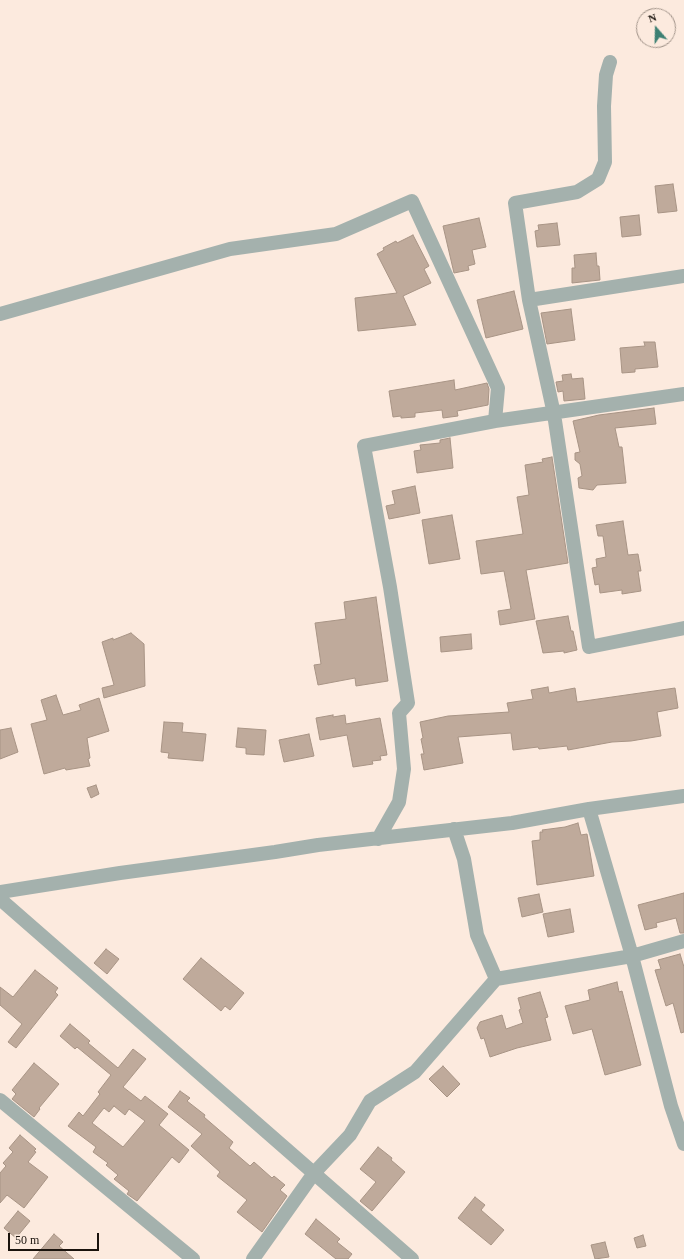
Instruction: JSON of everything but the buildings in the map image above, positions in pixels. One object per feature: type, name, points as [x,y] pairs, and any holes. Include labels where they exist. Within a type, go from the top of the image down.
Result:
[{"type":"street","points":[[610,62],[606,76],[605,162],[598,179],[577,192],[515,203],[529,300],[554,414],[588,647],[684,628]]},
{"type":"street","points":[[0,314],[230,249],[336,234],[412,201],[498,388],[495,422]]},
{"type":"street","points":[[529,300],[684,276]]},
{"type":"street","points":[[378,839],[399,802],[404,769],[399,713],[408,703],[390,587],[364,446],[495,422],[684,394]]},
{"type":"street","points":[[0,892],[120,873],[276,852],[318,844],[378,839],[512,823],[589,809],[684,796]]},
{"type":"street","points":[[589,809],[632,956],[671,1106],[684,1144]]},
{"type":"street","points":[[454,829],[464,859],[477,935],[496,979]]},
{"type":"street","points":[[0,899],[412,1259]]},
{"type":"street","points":[[253,1259],[314,1173],[350,1135],[370,1101],[415,1072],[496,979],[632,956],[684,941]]},
{"type":"street","points":[[0,1100],[193,1259]]}]
